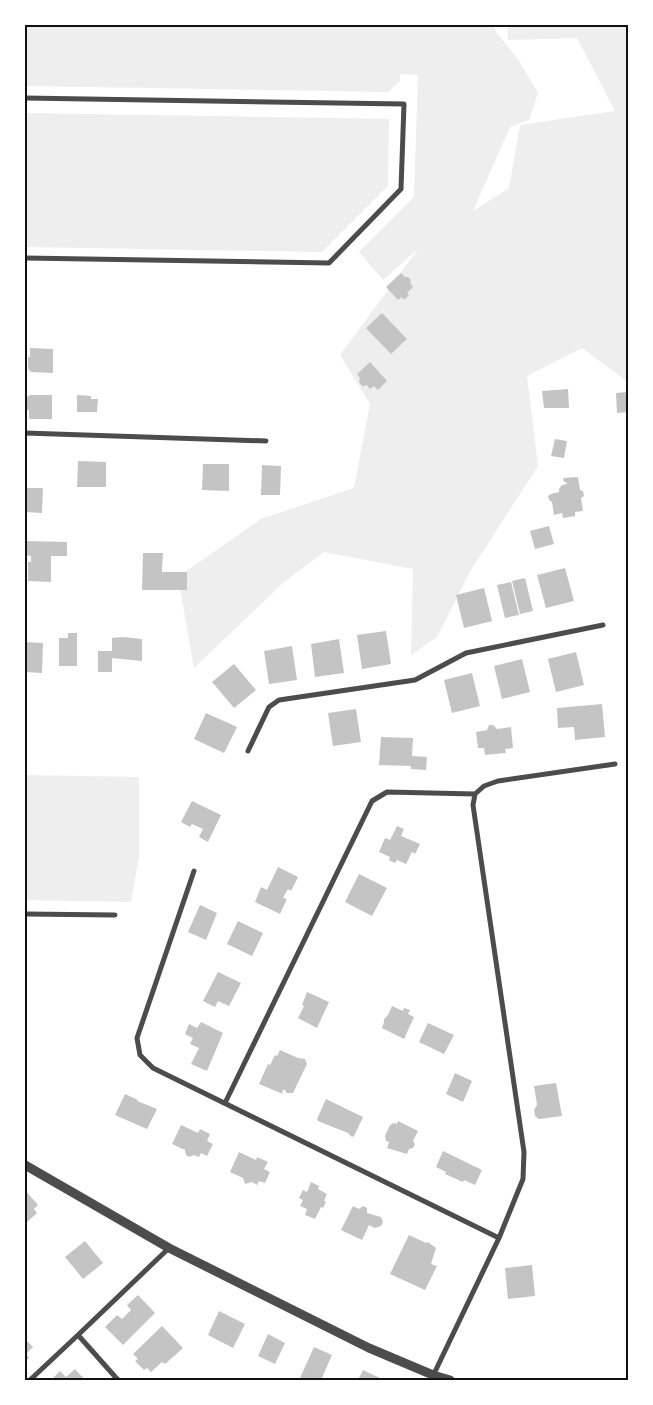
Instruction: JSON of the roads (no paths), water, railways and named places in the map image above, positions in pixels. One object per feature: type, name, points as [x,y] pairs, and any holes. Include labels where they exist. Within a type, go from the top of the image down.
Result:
[{"type":"street","points":[[25,98],[404,104],[401,189],[329,263],[25,258]]},
{"type":"street","points":[[25,433],[266,441]]},
{"type":"street","points":[[248,751],[269,706],[279,700],[415,680],[466,653],[603,625]]},
{"type":"street","points":[[432,1377],[499,1238],[523,1180],[524,1152],[473,805],[475,794],[484,786],[498,781],[615,764]]},
{"type":"street","points":[[225,1103],[372,802],[387,792],[475,794]]},
{"type":"street","points":[[194,871],[137,1038],[140,1055],[153,1068],[499,1238]]},
{"type":"street","points":[[25,914],[115,915]]},
{"type":"street","points":[[25,1165],[169,1248],[370,1348],[432,1377],[450,1380]]},
{"type":"street","points":[[30,1380],[169,1248]]},
{"type":"street","points":[[78,1335],[118,1380]]}]
